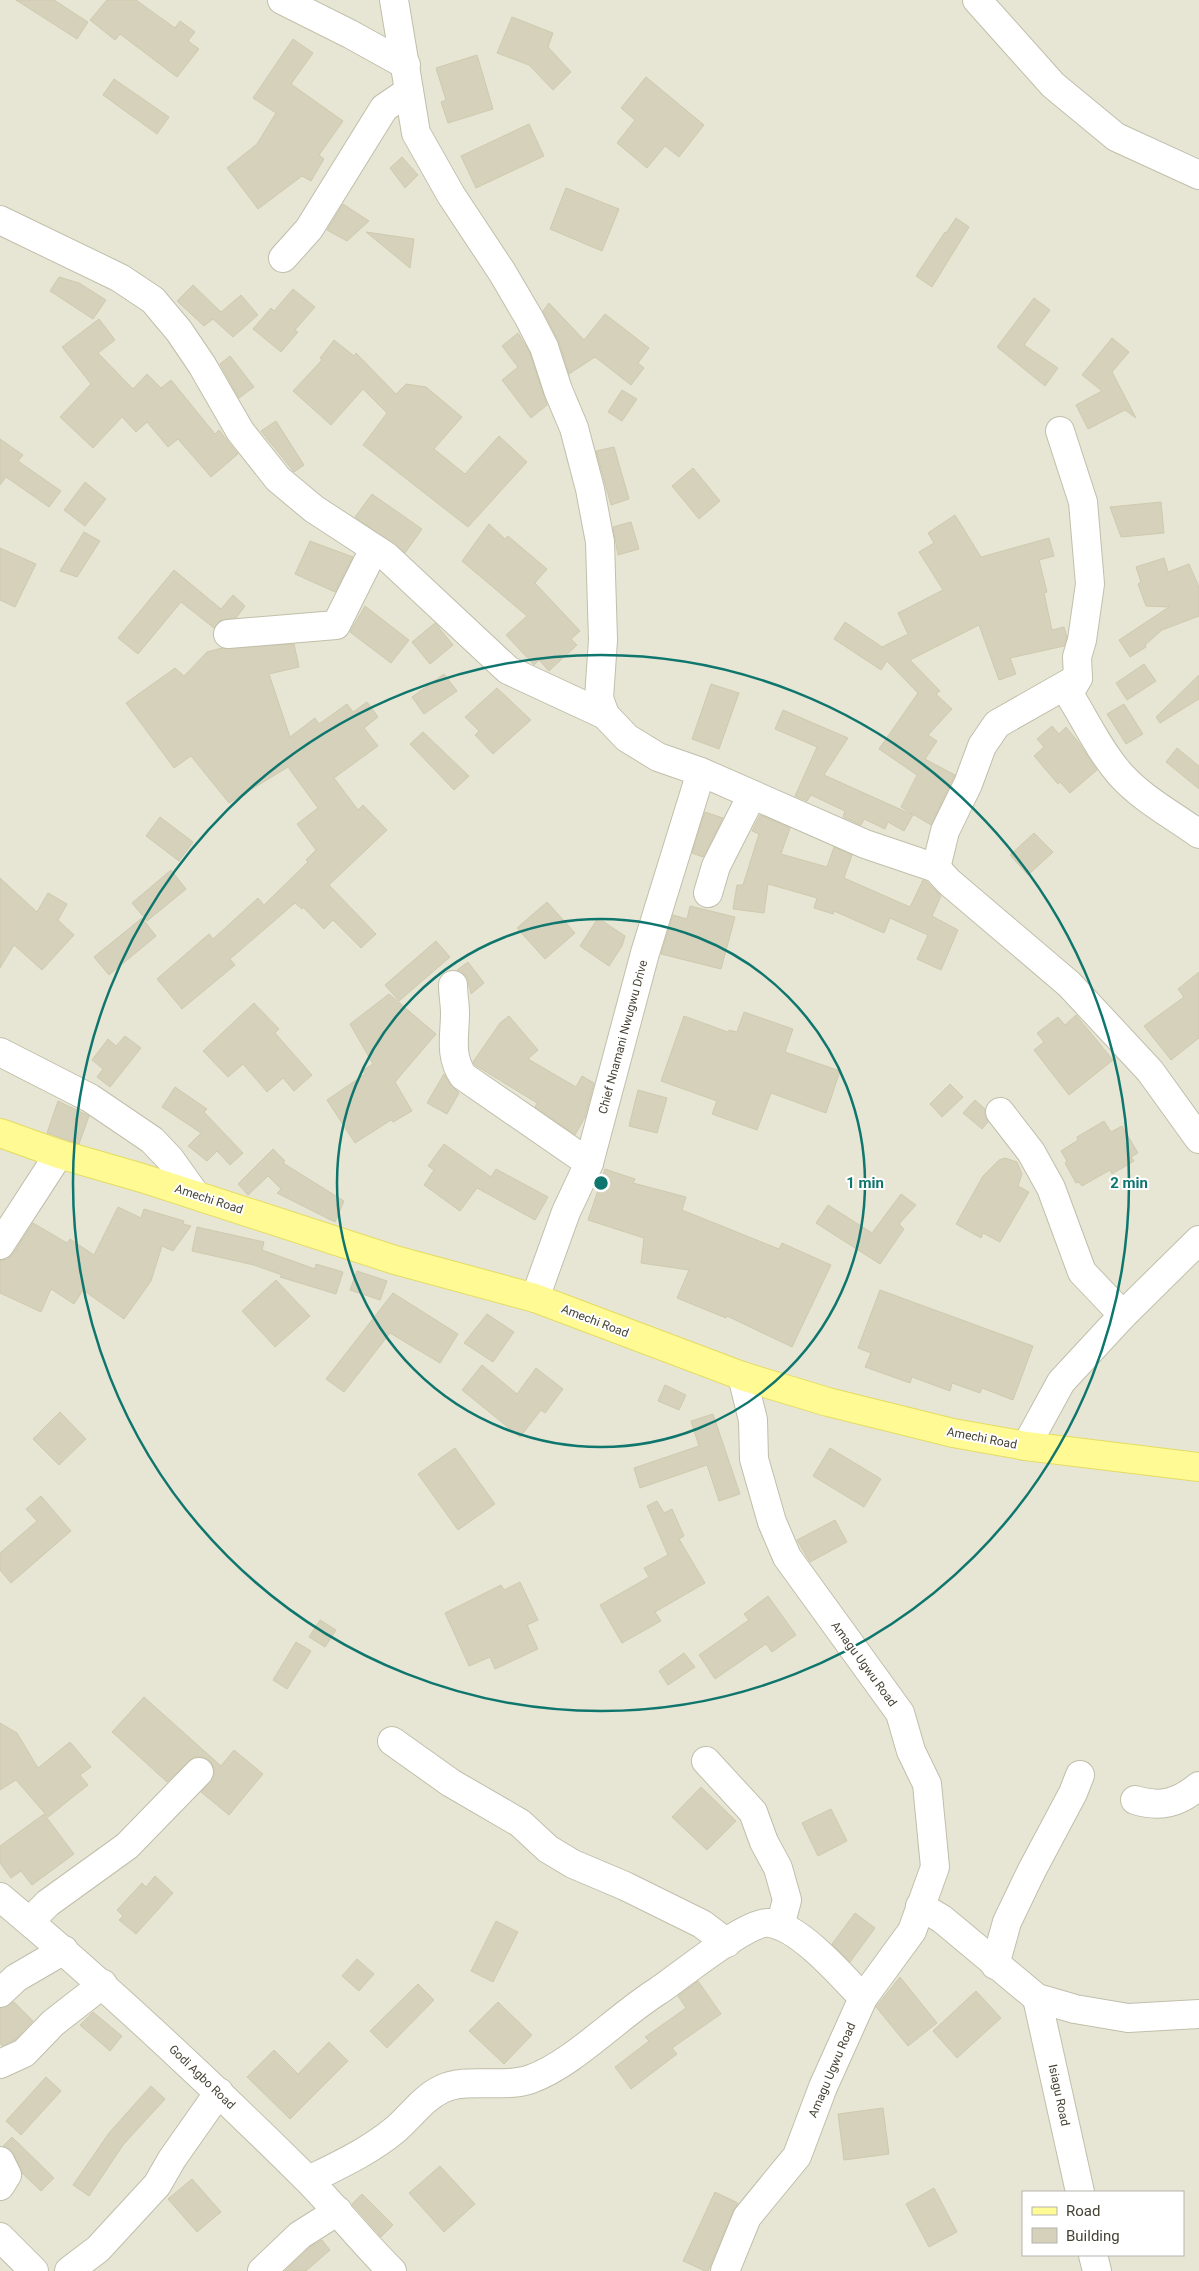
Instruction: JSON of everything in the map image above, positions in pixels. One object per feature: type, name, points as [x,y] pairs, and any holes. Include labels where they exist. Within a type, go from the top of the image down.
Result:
[{"type":"main road","name":"Amechi Road","points":[[0,1133],[59,1154],[195,1194],[394,1260],[535,1298],[742,1376],[837,1405],[953,1433],[1026,1446],[1199,1467]]},
{"type":"street","points":[[282,0],[350,34],[407,78]]},
{"type":"street","points":[[394,0],[416,133],[451,195],[529,318],[544,347],[558,390],[574,428],[590,489],[600,542],[603,640],[599,698],[605,715]]},
{"type":"street","points":[[976,0],[1052,85],[1116,137],[1199,176]]},
{"type":"street","points":[[283,258],[309,229],[384,108],[407,78]]},
{"type":"street","points":[[0,220],[120,278],[153,300],[179,331],[202,365],[240,431],[278,480],[314,509],[386,556],[508,670],[605,715],[627,738],[658,757],[701,772],[865,844],[936,868],[949,882],[1069,984],[1150,1071],[1199,1139]]},
{"type":"street","points":[[1060,431],[1079,485],[1086,524],[1090,584],[1082,640],[1077,658],[1078,678],[1069,694],[1106,756],[1121,776],[1158,808],[1174,816],[1199,834]]},
{"type":"street","points":[[228,634],[336,625],[374,549]]},
{"type":"street","points":[[936,868],[945,831],[968,784],[982,746],[997,724],[1078,678]]},
{"type":"street","name":"Chief Nnamani Nwugwu Drive","points":[[535,1298],[566,1212],[589,1164],[645,953],[701,772]]},
{"type":"street","points":[[708,894],[716,866],[752,795]]},
{"type":"street","points":[[452,985],[455,1012],[452,1048],[456,1066],[463,1076],[589,1164]]},
{"type":"street","points":[[0,1052],[90,1098],[152,1140],[170,1159],[195,1194]]},
{"type":"street","points":[[1000,1112],[1031,1152],[1051,1188],[1082,1272],[1123,1315]]},
{"type":"street","points":[[0,1245],[59,1154]]},
{"type":"street","points":[[1026,1446],[1061,1382],[1123,1315],[1199,1240]]},
{"type":"street","name":"Amagu Ugwu Road","points":[[726,2271],[747,2217],[797,2156],[823,2087],[863,1998],[912,1931],[935,1867],[927,1784],[911,1751],[900,1713],[788,1557],[772,1522],[754,1459],[753,1420],[742,1376]]},
{"type":"street","points":[[392,1741],[451,1783],[520,1823],[548,1849],[573,1864],[625,1886],[702,1924],[727,1942]]},
{"type":"street","points":[[706,1762],[753,1812],[764,1842],[778,1868],[787,1900],[780,1926]]},
{"type":"street","points":[[12,1912],[48,1903],[127,1846],[199,1772]]},
{"type":"street","points":[[995,1965],[1007,1922],[1040,1855],[1074,1793],[1080,1775]]},
{"type":"street","points":[[1135,1800],[1160,1805],[1182,1797],[1199,1786]]},
{"type":"street","points":[[920,1906],[942,1919],[1037,1998],[1075,2009],[1128,2018],[1199,2014]]},
{"type":"street","name":"Godi Agbo Road","points":[[12,1912],[64,1950],[103,1984],[218,2092],[309,2180],[392,2271]]},
{"type":"street","points":[[309,2180],[367,2151],[397,2128],[422,2103],[442,2089],[452,2085],[514,2084],[546,2074],[631,2008],[682,1976],[727,1942],[758,1924],[770,1923],[780,1926],[802,1939],[863,1998]]},
{"type":"street","points":[[0,1993],[16,1978],[64,1950]]},
{"type":"street","points":[[0,2064],[24,2053],[53,2023],[103,1984]]},
{"type":"street","name":"Isiagu Road","points":[[1037,1998],[1080,2191]]},
{"type":"street","points":[[68,2271],[98,2249],[157,2185],[218,2092]]},
{"type":"street","points":[[0,2161],[7,2175],[0,2186]]},
{"type":"street","points":[[262,2271],[300,2235],[338,2212]]},
{"type":"street","points":[[0,2237],[34,2271]]},
{"type":"street","points":[[1093,2256],[1097,2271]]},
{"type":"shaded area","points":[[0,0],[1199,0],[1199,2271],[0,2271]]},
{"type":"building","points":[[16,0],[54,0],[88,22],[77,39]]},
{"type":"building","points":[[107,0],[136,0],[175,28],[180,21],[195,32],[188,41],[199,49],[177,77],[120,34],[115,40],[90,20]]},
{"type":"building","points":[[512,17],[553,33],[548,47],[571,72],[553,90],[529,65],[497,53]]},
{"type":"building","points":[[293,39],[313,53],[291,84],[343,121],[319,155],[324,159],[311,181],[302,176],[258,209],[227,168],[257,144],[276,113],[253,98]]},
{"type":"building","points":[[477,55],[493,109],[448,123],[441,102],[446,100],[436,68]]},
{"type":"building","points":[[646,77],[704,125],[679,157],[665,146],[647,168],[617,143],[635,120],[621,108]]},
{"type":"building","points":[[114,79],[169,117],[157,134],[103,95]]},
{"type":"building","points":[[529,124],[544,156],[476,188],[461,156]]},
{"type":"building","points":[[402,157],[418,175],[405,188],[390,168]]},
{"type":"building","points":[[566,188],[619,209],[602,251],[550,229]]},
{"type":"building","points":[[343,204],[369,221],[347,241],[327,230]]},
{"type":"building","points":[[956,218],[969,227],[932,287],[916,276]]},
{"type":"building","points":[[366,232],[414,239],[410,268]]},
{"type":"building","points":[[59,277],[79,283],[106,300],[93,319],[50,291]]},
{"type":"building","points":[[193,285],[221,312],[241,295],[258,315],[233,337],[213,319],[204,326],[177,301]]},
{"type":"building","points":[[293,289],[315,307],[295,330],[298,332],[281,352],[253,329],[271,308],[274,311]]},
{"type":"building","points":[[1034,298],[1050,310],[1024,345],[1058,368],[1045,386],[997,347]]},
{"type":"building","points":[[549,303],[584,340],[605,314],[649,348],[638,363],[644,368],[631,385],[595,357],[569,374],[559,342],[543,311]]},
{"type":"building","points":[[99,319],[115,340],[98,353],[133,389],[147,374],[161,388],[171,380],[215,434],[219,430],[238,454],[211,477],[178,439],[168,447],[147,422],[136,432],[122,417],[93,448],[60,417],[91,384],[62,347]]},
{"type":"building","points":[[518,333],[530,353],[547,405],[531,418],[502,380],[518,367],[502,346]]},
{"type":"building","points":[[1112,338],[1129,352],[1112,372],[1136,418],[1125,410],[1088,429],[1076,405],[1102,391],[1082,375]]},
{"type":"building","points":[[334,340],[354,356],[356,353],[396,394],[406,384],[426,387],[462,417],[434,449],[465,474],[499,436],[527,462],[468,527],[363,445],[387,413],[363,389],[331,425],[293,391],[322,360],[320,358]]},
{"type":"building","points":[[230,356],[254,387],[239,398],[220,364]]},
{"type":"building","points":[[622,390],[637,399],[622,421],[608,412]]},
{"type":"building","points":[[276,421],[304,465],[294,472],[261,431]]},
{"type":"building","points":[[0,439],[23,455],[18,461],[61,491],[49,507],[6,477],[0,485]]},
{"type":"building","points":[[614,447],[629,499],[611,505],[596,451]]},
{"type":"building","points":[[693,468],[720,501],[699,519],[672,486]]},
{"type":"building","points":[[85,482],[106,499],[85,526],[64,510]]},
{"type":"building","points":[[372,494],[422,529],[405,553],[355,517]]},
{"type":"building","points":[[1161,502],[1164,533],[1121,537],[1110,507]]},
{"type":"building","points":[[955,515],[981,557],[1049,538],[1054,556],[1039,560],[1047,592],[1044,593],[1052,630],[1064,627],[1067,637],[1064,646],[1010,658],[1016,674],[999,680],[979,625],[910,660],[940,691],[936,694],[952,709],[928,735],[937,741],[925,759],[955,775],[931,825],[901,807],[917,775],[879,749],[918,693],[887,661],[881,670],[834,639],[845,622],[882,647],[908,634],[898,613],[943,590],[919,552],[934,543],[928,533]]},
{"type":"building","points":[[631,522],[639,549],[618,555],[613,527]]},
{"type":"building","points":[[489,524],[505,539],[508,536],[547,569],[535,583],[580,631],[571,639],[577,645],[549,671],[539,660],[534,665],[506,635],[527,616],[462,561]]},
{"type":"building","points":[[84,532],[100,541],[77,577],[60,571]]},
{"type":"building","points":[[310,541],[353,557],[335,592],[295,574]]},
{"type":"building","points":[[0,548],[36,564],[15,607],[0,600]]},
{"type":"building","points":[[1164,558],[1168,572],[1189,564],[1199,587],[1199,616],[1162,630],[1145,645],[1146,647],[1130,657],[1119,640],[1169,607],[1146,606],[1138,584],[1141,582],[1136,567]]},
{"type":"building","points":[[174,570],[221,609],[233,595],[245,606],[236,618],[220,621],[214,628],[181,602],[138,654],[118,638]]},
{"type":"building","points":[[365,606],[409,640],[391,663],[350,632]]},
{"type":"building","points":[[435,623],[453,645],[430,664],[412,642]]},
{"type":"building","points":[[294,644],[299,667],[269,674],[290,737],[315,718],[319,724],[347,704],[353,712],[367,702],[378,717],[364,728],[378,746],[334,778],[358,810],[363,805],[387,830],[329,885],[376,934],[361,948],[333,920],[324,929],[303,907],[302,909],[295,903],[230,959],[235,965],[182,1009],[157,979],[209,934],[213,939],[258,898],[264,905],[308,862],[306,860],[316,850],[297,824],[318,808],[288,767],[229,803],[191,756],[174,768],[126,703],[175,668],[184,676],[207,652],[222,648]]},
{"type":"building","points":[[1144,664],[1156,681],[1127,700],[1116,683]]},
{"type":"building","points":[[444,674],[457,691],[424,714],[412,697]]},
{"type":"building","points":[[1199,675],[1199,699],[1160,723],[1156,717]]},
{"type":"building","points":[[711,684],[739,693],[719,749],[692,739]]},
{"type":"building","points":[[497,688],[531,720],[493,754],[475,735],[479,731],[465,717]]},
{"type":"building","points":[[1124,704],[1143,734],[1126,744],[1107,714]]},
{"type":"building","points":[[783,710],[848,738],[824,775],[913,815],[904,831],[888,822],[885,829],[864,819],[861,825],[843,817],[845,811],[811,795],[807,801],[795,796],[817,747],[775,729]]},
{"type":"building","points":[[1052,726],[1059,734],[1066,727],[1097,770],[1070,793],[1060,782],[1058,784],[1034,756],[1044,747],[1037,739]]},
{"type":"building","points":[[423,732],[469,776],[454,790],[410,744]]},
{"type":"building","points":[[1177,748],[1199,766],[1199,789],[1166,762]]},
{"type":"building","points":[[705,812],[723,818],[703,857],[692,853]]},
{"type":"building","points":[[760,815],[790,828],[781,854],[827,867],[834,847],[852,855],[844,878],[910,907],[923,880],[927,882],[941,896],[932,916],[958,930],[941,970],[917,959],[928,935],[890,918],[884,933],[834,911],[833,914],[814,908],[817,898],[768,884],[764,913],[733,909],[737,885],[743,885],[759,834],[752,831]]},
{"type":"building","points":[[160,817],[193,842],[179,861],[146,836]]},
{"type":"building","points":[[1034,833],[1053,852],[1028,875],[1010,855]]},
{"type":"building","points":[[171,870],[186,889],[147,921],[132,903]]},
{"type":"building","points":[[0,878],[37,912],[48,893],[67,904],[58,920],[74,935],[42,970],[14,945],[0,968]]},
{"type":"building","points":[[547,902],[575,933],[545,959],[517,928]]},
{"type":"building","points":[[690,906],[735,917],[721,969],[661,954],[673,915],[687,919]]},
{"type":"building","points":[[142,918],[156,936],[109,975],[94,957]]},
{"type":"building","points":[[598,918],[625,936],[622,946],[609,966],[580,946]]},
{"type":"building","points":[[436,941],[450,957],[399,1001],[385,985]]},
{"type":"building","points":[[468,962],[484,983],[471,994],[467,977],[457,970]]},
{"type":"building","points":[[1199,972],[1199,1038],[1171,1060],[1144,1026],[1184,997],[1178,989]]},
{"type":"building","points":[[389,994],[436,1034],[395,1082],[412,1111],[393,1122],[391,1120],[355,1143],[327,1100],[365,1074],[363,1070],[373,1064],[350,1024]]},
{"type":"building","points":[[254,1003],[279,1029],[275,1033],[312,1075],[294,1091],[283,1078],[267,1092],[243,1064],[228,1077],[203,1051]]},
{"type":"building","points":[[744,1012],[793,1029],[785,1052],[840,1071],[826,1113],[771,1093],[757,1130],[712,1114],[717,1101],[661,1081],[684,1016],[728,1032],[729,1030],[737,1032]]},
{"type":"building","points":[[1076,1015],[1113,1060],[1069,1095],[1034,1050],[1044,1042],[1037,1033],[1058,1017],[1065,1025]]},
{"type":"building","points":[[509,1016],[538,1050],[528,1059],[576,1087],[582,1076],[594,1083],[585,1117],[575,1135],[535,1107],[537,1103],[473,1062],[500,1023]]},
{"type":"building","points":[[125,1036],[141,1048],[110,1087],[97,1077],[103,1069],[92,1060],[108,1039],[116,1046]]},
{"type":"building","points":[[444,1074],[459,1093],[447,1114],[427,1103]]},
{"type":"building","points":[[950,1084],[963,1097],[942,1117],[930,1104]]},
{"type":"building","points":[[175,1087],[207,1109],[204,1112],[243,1153],[230,1165],[217,1151],[207,1161],[188,1146],[201,1133],[162,1107]]},
{"type":"building","points":[[638,1090],[667,1098],[657,1133],[629,1126]]},
{"type":"building","points":[[975,1100],[985,1109],[988,1122],[982,1129],[963,1113]]},
{"type":"building","points":[[58,1101],[89,1116],[79,1144],[47,1133]]},
{"type":"building","points":[[1104,1121],[1111,1132],[1122,1126],[1138,1153],[1131,1157],[1134,1161],[1112,1174],[1110,1170],[1082,1186],[1079,1182],[1076,1183],[1061,1151],[1078,1140],[1077,1137]]},
{"type":"building","points":[[444,1144],[491,1177],[496,1169],[548,1197],[535,1220],[477,1188],[460,1211],[424,1185],[434,1170],[428,1166]]},
{"type":"building","points":[[273,1149],[285,1161],[283,1163],[344,1201],[335,1222],[277,1193],[281,1189],[268,1176],[248,1195],[238,1184]]},
{"type":"building","points":[[1005,1158],[1017,1162],[1022,1174],[1018,1186],[1029,1192],[1000,1242],[983,1233],[981,1238],[956,1224],[983,1176],[999,1160]]},
{"type":"building","points":[[605,1169],[635,1179],[633,1183],[686,1197],[682,1210],[779,1249],[782,1243],[831,1265],[792,1347],[727,1316],[726,1318],[677,1298],[689,1270],[641,1263],[644,1238],[588,1220]]},
{"type":"building","points":[[901,1194],[916,1205],[899,1224],[904,1229],[880,1264],[816,1223],[828,1205],[872,1233]]},
{"type":"building","points":[[118,1207],[141,1218],[144,1209],[184,1221],[183,1224],[191,1226],[173,1251],[162,1246],[151,1281],[124,1319],[83,1290],[74,1304],[51,1289],[41,1312],[0,1293],[0,1260],[8,1259],[13,1254],[33,1223],[67,1243],[70,1239],[94,1255]]},
{"type":"building","points":[[197,1227],[264,1242],[262,1250],[315,1269],[316,1264],[343,1272],[336,1294],[280,1277],[282,1275],[254,1265],[192,1251]]},
{"type":"building","points":[[357,1271],[387,1281],[380,1300],[350,1290]]},
{"type":"building","points":[[276,1280],[310,1316],[275,1347],[242,1311]]},
{"type":"building","points":[[880,1290],[1033,1346],[1013,1400],[982,1388],[980,1393],[952,1383],[950,1391],[912,1377],[910,1383],[865,1367],[871,1353],[858,1348]]},
{"type":"building","points":[[393,1293],[458,1334],[440,1363],[390,1333],[344,1392],[326,1379]]},
{"type":"building","points":[[487,1314],[514,1332],[493,1362],[464,1343]]},
{"type":"building","points":[[482,1365],[517,1394],[536,1368],[563,1389],[545,1413],[541,1410],[520,1437],[462,1390]]},
{"type":"building","points":[[665,1385],[686,1395],[679,1410],[658,1401]]},
{"type":"building","points":[[60,1412],[86,1439],[59,1465],[33,1439]]},
{"type":"building","points":[[713,1414],[740,1494],[719,1501],[707,1465],[640,1488],[634,1468],[699,1446],[691,1421]]},
{"type":"building","points":[[455,1448],[495,1504],[458,1530],[418,1474]]},
{"type":"building","points":[[830,1448],[881,1479],[864,1507],[813,1476]]},
{"type":"building","points":[[41,1496],[71,1531],[11,1583],[0,1570],[0,1553],[37,1521],[26,1509]]},
{"type":"building","points":[[657,1501],[664,1513],[672,1509],[684,1536],[679,1539],[705,1583],[655,1612],[661,1621],[622,1643],[600,1605],[649,1577],[644,1568],[668,1555],[647,1506]]},
{"type":"building","points":[[835,1520],[847,1542],[810,1562],[797,1540]]},
{"type":"building","points":[[520,1582],[538,1620],[527,1625],[538,1649],[495,1669],[490,1657],[469,1666],[445,1613],[501,1585],[504,1590]]},
{"type":"building","points":[[768,1596],[796,1635],[772,1652],[766,1644],[715,1679],[699,1655],[749,1620],[744,1614]]},
{"type":"building","points":[[320,1620],[336,1630],[325,1647],[309,1637]]},
{"type":"building","points":[[296,1642],[311,1651],[287,1689],[273,1680]]},
{"type":"building","points":[[684,1653],[695,1667],[668,1685],[659,1671]]},
{"type":"building","points":[[144,1697],[221,1766],[234,1750],[263,1774],[229,1815],[201,1792],[214,1776],[214,1768],[210,1761],[202,1757],[194,1757],[167,1782],[112,1732]]},
{"type":"building","points":[[0,1723],[17,1733],[38,1768],[70,1742],[91,1767],[80,1775],[88,1785],[48,1817],[16,1780],[0,1790]]},
{"type":"building","points":[[701,1787],[736,1821],[707,1850],[672,1817]]},
{"type":"building","points":[[831,1809],[847,1841],[818,1856],[802,1823]]},
{"type":"building","points":[[44,1814],[74,1854],[32,1885],[21,1871],[11,1878],[0,1863],[0,1846]]},
{"type":"building","points":[[155,1876],[173,1893],[136,1934],[119,1920],[123,1916],[117,1910],[142,1883],[146,1887]]},
{"type":"building","points":[[855,1913],[875,1928],[850,1962],[832,1944]]},
{"type":"building","points":[[496,1921],[518,1932],[493,1982],[471,1971]]},
{"type":"building","points":[[357,1959],[374,1974],[359,1991],[342,1976]]},
{"type":"building","points":[[900,1977],[937,2023],[908,2046],[876,2007]]},
{"type":"building","points":[[698,1981],[721,2014],[672,2048],[677,2054],[631,2089],[615,2067],[649,2041],[645,2037],[686,2008],[678,1996]]},
{"type":"building","points":[[418,1984],[434,2000],[387,2048],[370,2031]]},
{"type":"building","points":[[976,1991],[1001,2018],[957,2058],[933,2031]]},
{"type":"building","points":[[14,2002],[33,2021],[15,2040],[2,2046],[0,2043],[0,2008]]},
{"type":"building","points":[[498,2002],[532,2035],[504,2064],[469,2031]]},
{"type":"building","points":[[93,2012],[122,2036],[110,2051],[80,2025]]},
{"type":"building","points":[[329,2042],[348,2061],[290,2119],[247,2077],[274,2050],[298,2074]]},
{"type":"building","points":[[46,2077],[61,2091],[21,2135],[6,2121]]},
{"type":"building","points":[[151,2086],[165,2099],[123,2145],[89,2196],[73,2185],[109,2133]]},
{"type":"building","points":[[883,2108],[889,2154],[844,2160],[838,2114]]},
{"type":"building","points":[[12,2137],[54,2178],[41,2191],[22,2173],[14,2154],[3,2146]]},
{"type":"building","points":[[440,2166],[475,2204],[444,2232],[409,2193]]},
{"type":"building","points":[[192,2179],[221,2212],[197,2232],[168,2199]]},
{"type":"building","points":[[934,2188],[957,2232],[929,2247],[906,2204]]},
{"type":"building","points":[[715,2192],[738,2203],[708,2271],[705,2271],[683,2261]]},
{"type":"building","points":[[362,2194],[393,2225],[381,2237],[352,2204]]},
{"type":"building","points":[[322,2240],[330,2250],[306,2271],[285,2271],[310,2247]]}]
